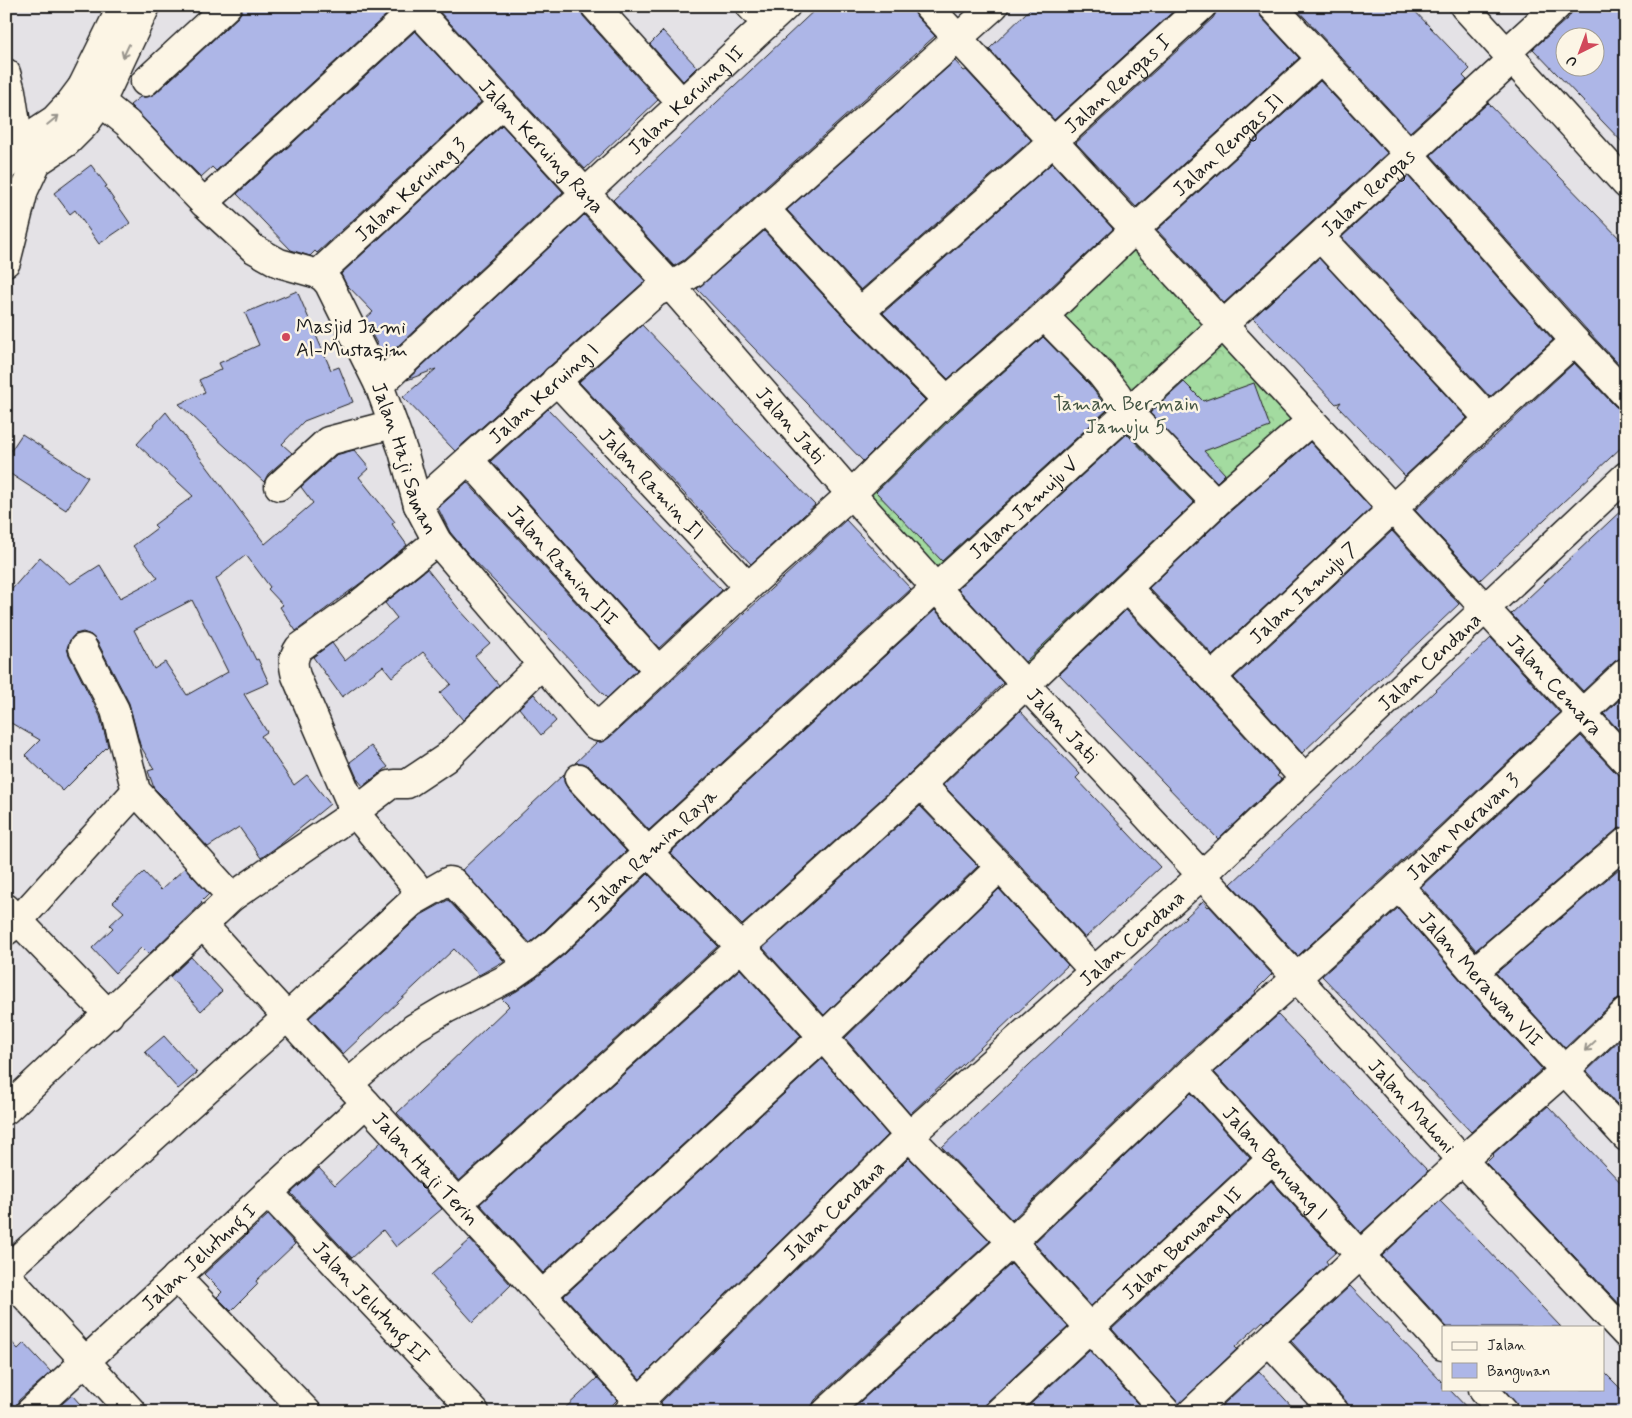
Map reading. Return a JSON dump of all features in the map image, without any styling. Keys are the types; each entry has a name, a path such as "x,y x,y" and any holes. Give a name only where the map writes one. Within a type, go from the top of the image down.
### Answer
{"street":[{"path":"21,157 67,142 85,124 91,94 122,6"},
{"path":"91,94 146,6"},
{"path":"145,82 227,6"},
{"path":"595,6 682,103"},
{"name":"Jalan Cemara","path":"928,6 1392,510 1626,760"},
{"path":"671,286 693,274 994,6"},
{"name":"Jalan Rengas I","path":"860,312 1054,141 1202,6"},
{"path":"1272,6 1410,154 1575,341 1626,395"},
{"path":"1464,6 1626,184"},
{"name":"Jalan Rengas","path":"1223,326 1410,154 1510,56 1557,6"},
{"path":"204,203 416,7"},
{"name":"Jalan Keruing Raya","path":"416,7 502,104 671,286"},
{"name":"Jalan Keruing II","path":"379,385 682,103 768,12"},
{"name":"Jalan Rengas II","path":"598,727 851,494 947,400 1044,316 1134,230 1321,59"},
{"path":"6,73 21,157 24,190 11,223 6,262"},
{"path":"91,94 127,123 204,203 254,249 279,262 318,274"},
{"name":"Jalan Keruing 3","path":"318,274 502,104"},
{"path":"765,209 860,312 947,400"},
{"path":"1320,237 1489,419"},
{"name":"Jalan Haji Saman","path":"318,274 329,284 379,385 403,451 418,505 437,541 595,726 598,727"},
{"name":"Jalan Keruing I","path":"418,505 656,292 671,286"},
{"name":"Jalan Jati","path":"671,286 851,494 1202,875"},
{"path":"1044,316 1101,374 1129,413 1216,503"},
{"name":"Jalan Jamuju V","path":"936,588 1223,326"},
{"name":"Jalan Jamuju 7","path":"1212,677 1575,341"},
{"name":"Jalan Ramin II","path":"556,380 748,587"},
{"path":"458,1203 921,784 1216,503 1311,420"},
{"path":"279,486 328,441 393,424"},
{"name":"Jalan Ramin III","path":"469,460 658,670"},
{"name":"Jalan Cendana","path":"639,1408 909,1136 1202,875 1626,476"},
{"path":"412,902 416,891 414,884 355,813 293,668 294,656 299,648 352,610 437,541"},
{"name":"Jalan Ramin Raya","path":"357,1093 414,1028 446,1009 508,978 555,942 648,852 936,588"},
{"path":"1127,588 1212,677 1304,778"},
{"path":"83,648 115,710 136,791 232,897"},
{"path":"6,1110 109,1015 232,897 355,813 390,785 407,784 446,758 542,664"},
{"name":"Jalan Meravan 3","path":"826,1412 1012,1242 1192,1070 1399,886 1626,672"},
{"path":"579,778 741,947 823,1036 909,1136 1012,1242 1166,1412"},
{"path":"921,784 1000,867 1094,971"},
{"path":"109,1015 10,920 136,791"},
{"path":"1474,972 1626,842"},
{"path":"542,1295 823,1036 1000,867"},
{"name":"Jalan Mahoni","path":"1202,875 1462,1160 1626,1334"},
{"path":"6,1270 412,902 449,881 453,882 528,964"},
{"name":"Jalan Merawan VII","path":"1399,886 1474,972 1626,1137"},
{"name":"Jalan Haji Terin","path":"203,925 542,1295 639,1408"},
{"path":"1192,1412 1269,1342 1360,1254 1462,1160 1565,1070 1626,1012"},
{"name":"Jalan Benuang I","path":"1192,1070 1442,1345"},
{"name":"Jalan Jelutung I","path":"30,1412 268,1192 357,1093"},
{"name":"Jalan Benuang II","path":"999,1412 1273,1158"},
{"name":"Jalan Jelutung II","path":"268,1192 475,1412"},
{"path":"6,1275 132,1412"},
{"path":"176,1277 307,1412"},
{"path":"1269,1342 1335,1412"},
{"path":"1484,1390 1504,1412"}],"green space":[{"name":"Taman Bermain Jamuju 5","path":"1134,230 1311,421 1026,685 851,494"}],"building":[{"path":"242,6 377,6 386,15 216,171 212,167 201,177 130,105 140,97 148,97 156,93 238,17 242,11"},
{"path":"438,6 580,6 583,16 658,100 585,169 436,8"},
{"path":"819,6 913,6 917,17 935,36 684,260 674,266 613,200"},
{"path":"1033,6 1179,6 1054,120 989,49"},
{"path":"1217,6 1257,6 1261,17 1299,58 1136,207 1076,143 1213,18 1217,11"},
{"path":"1294,6 1410,6 1470,69 1463,76 1467,80 1410,132"},
{"path":"1576,6 1626,6 1626,146 1561,78 1604,78 1604,28 1557,28 1568,18"},
{"path":"1554,30 1554,71 1533,49"},
{"path":"415,31 481,102 317,253 315,251 310,256 291,250 237,194"},
{"path":"663,31 697,67 683,81 650,44"},
{"path":"955,61 964,71 966,70 1031,140 861,290 787,210"},
{"path":"1320,81 1387,153 1224,303 1157,230"},
{"path":"1488,103 1626,245 1626,372 1431,155"},
{"path":"502,125 563,192 385,358 364,320 373,312 346,284 341,274"},
{"path":"1052,163 1113,229 1033,304 948,379 883,313"},
{"path":"91,165 107,186 105,187 130,223 99,244 75,210 70,214 54,193"},
{"path":"1408,176 1553,340 1490,397 1342,237"},
{"path":"584,215 645,281 455,451 403,397 436,369 407,380"},
{"path":"764,231 849,323 925,400 863,461 697,289"},
{"path":"1319,258 1467,418 1405,476 1338,406 1341,402 1336,404 1253,318"},
{"path":"297,291 331,370 339,367 353,402 304,421 282,444 292,453 268,474 264,482 179,404 205,392 199,380 222,369 219,363 259,345 245,313"},
{"path":"642,325 815,505 751,564 579,382"},
{"path":"1043,337 1089,384 1108,409 942,561 876,492 958,412"},
{"path":"1574,363 1615,406 1621,410 1626,410 1626,443 1480,580 1415,510"},
{"path":"1184,382 1203,401 1254,383 1270,427 1204,451 1225,474 1217,482 1150,413"},
{"path":"548,409 722,590 659,648 491,461"},
{"path":"166,412 265,544 313,503 301,487 336,455 354,450 369,468 359,477 395,522 392,524 407,545 366,579 296,631 280,607 283,605 268,589 270,587 246,555 216,579 269,683 244,694 267,732 261,736 294,785 307,775 330,804 261,858 239,827 208,847 154,788 148,771 154,769 140,745 129,703 97,641 91,635 83,632 75,634 67,648 100,716 108,746 63,791 25,755 40,740 6,720 6,596 40,557 70,584 100,565 120,598 158,578 133,546 157,528 154,525 193,496 137,444","holes":["192,600 228,672 187,695 165,662 154,669 134,630"]},
{"path":"22,434 88,477 66,510 6,471 6,458"},
{"path":"1127,434 1194,503 1025,662 958,589"},
{"path":"1310,442 1371,508 1213,655 1149,588 1226,515"},
{"path":"467,482 637,670 607,698 469,555 450,532 438,508"},
{"path":"1626,506 1626,657 1615,661 1583,691 1511,614"},
{"path":"846,520 911,589 649,830 590,767 583,763 575,763 597,742 602,742 609,738"},
{"path":"1392,531 1459,604 1302,753 1234,678"},
{"path":"427,569 458,608 490,643 475,656 499,685 463,720 440,693 451,684 423,652 392,677 383,666 342,697 313,657 332,643 345,661 397,618 385,603"},
{"path":"935,610 1003,683 910,773 742,925 670,853"},
{"path":"1126,610 1201,688 1279,774 1277,776 1281,779 1218,839 1059,674"},
{"path":"1491,638 1560,713 1298,956 1231,884"},
{"path":"534,694 556,721 541,735 519,708"},
{"path":"1626,694 1626,738 1604,714"},
{"path":"1020,711 1080,774 1076,778 1160,867 1085,938 1012,856 943,785"},
{"path":"1581,736 1615,772 1621,776 1626,776 1626,827 1616,830 1476,950 1421,887"},
{"path":"371,746 388,767 363,786 358,780 350,762"},
{"path":"564,774 564,782 568,789 626,851 530,943 462,870"},
{"path":"920,806 978,866 824,1015 763,948"},
{"path":"1626,863 1626,997 1615,1001 1565,1048 1496,973"},
{"path":"185,868 209,894 149,954 142,947 115,973 92,948 113,928 110,925 124,912 113,902 144,872 161,890"},
{"path":"648,874 718,946 459,1181 397,1113 509,1006 502,999 537,977 565,954"},
{"path":"999,889 1068,965 910,1114 845,1038"},
{"path":"448,900 504,961 479,975 454,949 343,1054 309,1018 421,915"},
{"path":"1203,901 1272,974 1255,991 1256,993 1181,1059 1012,1220 942,1147"},
{"path":"1398,908 1462,982 1542,1069 1471,1132 1322,976"},
{"path":"191,957 222,991 201,1011 170,977"},
{"path":"740,969 801,1036 543,1273 480,1204"},
{"path":"1278,1015 1428,1171 1361,1233 1214,1072"},
{"path":"1626,1034 1626,1114 1587,1071"},
{"path":"164,1036 197,1073 178,1089 145,1052"},
{"path":"822,1059 888,1135 640,1379 564,1296"},
{"path":"1191,1093 1250,1158 1091,1306 1034,1243"},
{"path":"1548,1106 1626,1188 1626,1311 1486,1163 1493,1154"},
{"path":"381,1142 442,1209 396,1247 383,1230 352,1258 291,1193 319,1168 335,1185"},
{"path":"909,1158 990,1241 815,1400 811,1407 811,1412 664,1412 661,1402"},
{"path":"1271,1181 1336,1252 1326,1261 1328,1264 1265,1323 1263,1321 1235,1347 1237,1349 1179,1404 1112,1329"},
{"path":"1440,1201 1560,1326 1446,1326 1382,1256"},
{"path":"268,1215 295,1244 256,1281 258,1284 231,1311 217,1297 222,1292 204,1274"},
{"path":"470,1240 511,1285 473,1322 431,1275"},
{"path":"1011,1264 1068,1327 988,1401 984,1407 984,1412 849,1412"},
{"path":"1350,1286 1442,1382 1442,1390 1450,1390 1471,1412 1350,1412 1346,1401 1291,1341"},
{"path":"6,1336 18,1349 24,1343 51,1372 19,1400 15,1407 15,1412 6,1412"},
{"path":"1089,1350 1145,1412 1022,1412"},
{"path":"1259,1371 1297,1412 1215,1412"},
{"path":"1604,1372 1626,1394 1626,1412 1522,1412 1505,1390 1604,1390"},
{"path":"597,1378 617,1400 605,1412 561,1412"},
{"path":"72,1395 87,1412 53,1412"}],"place":[{"name":"Masjid Jami Al-Mustaqim","path":"286,337"}]}
